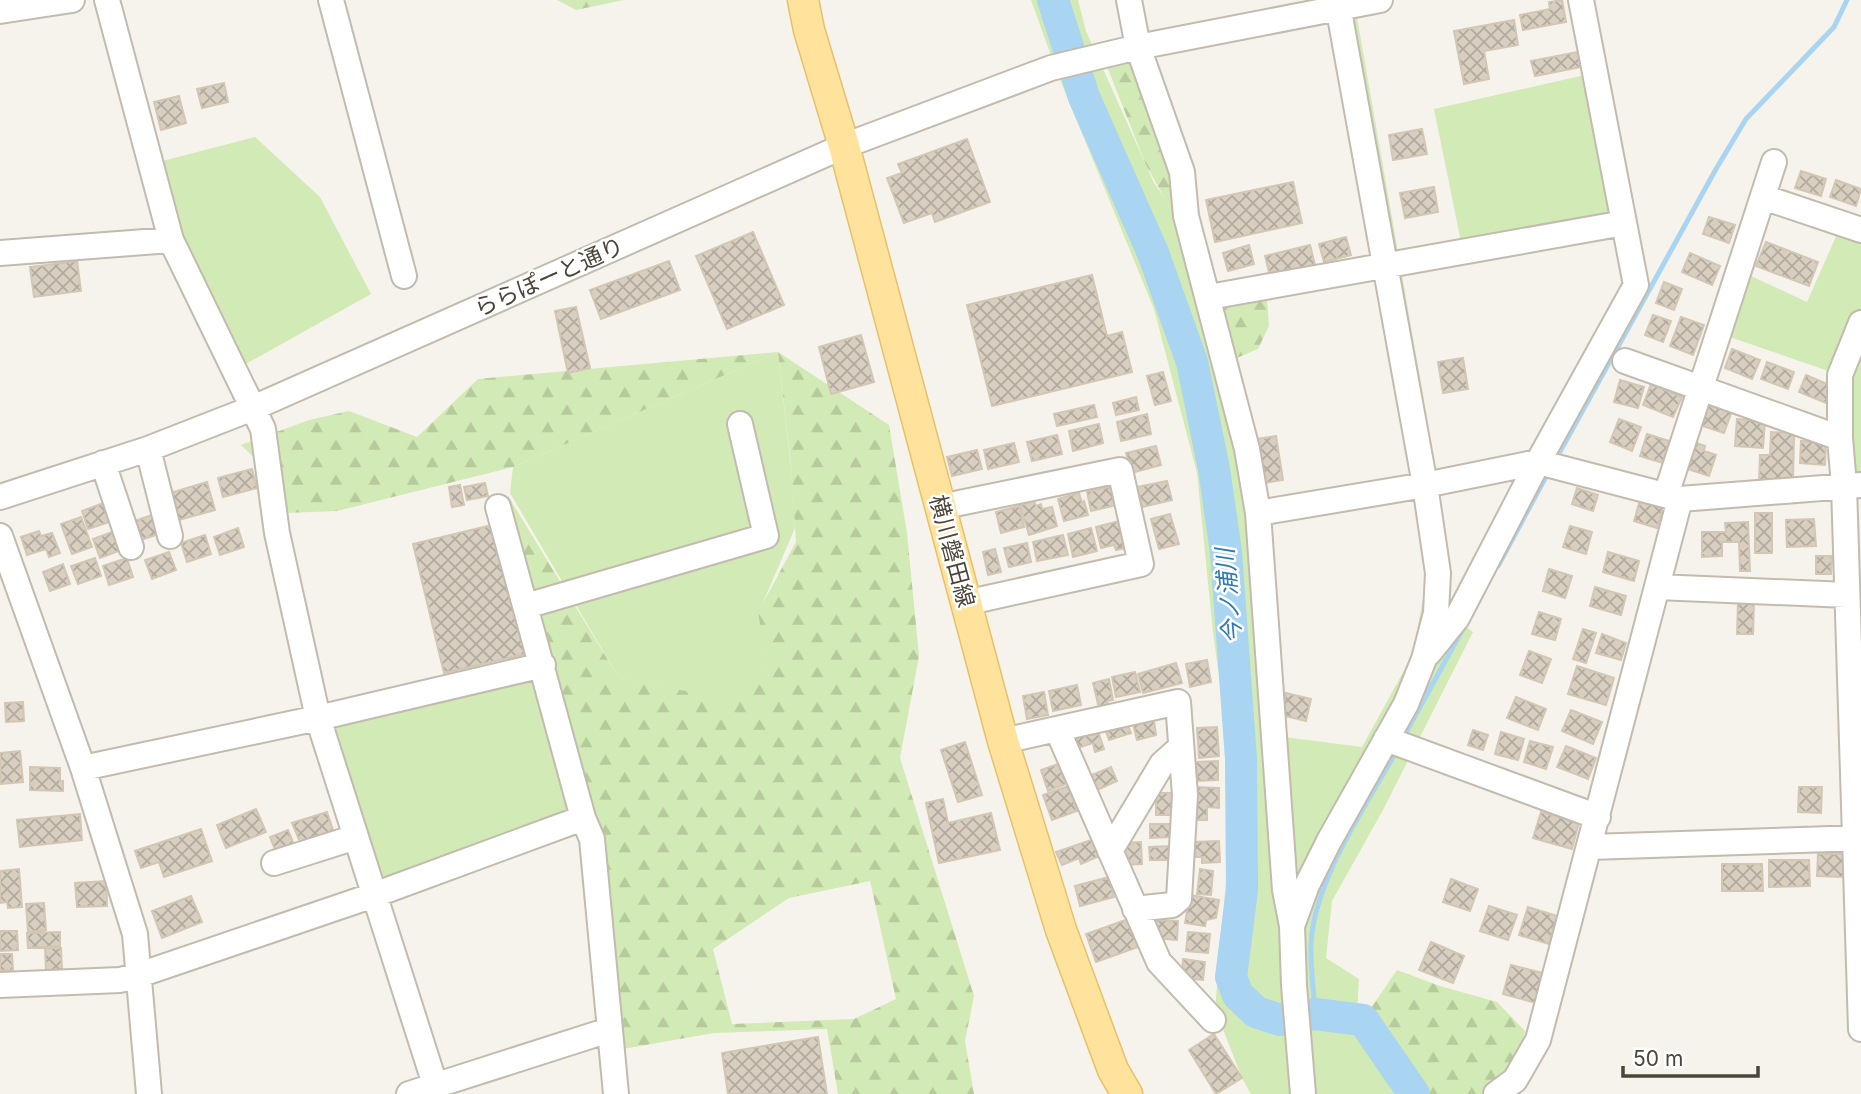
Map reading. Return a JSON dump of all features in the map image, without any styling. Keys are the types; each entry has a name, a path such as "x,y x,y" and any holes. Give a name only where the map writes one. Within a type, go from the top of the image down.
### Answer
{"main road":[{"name":"横川磐田線","path":"803,0 1003,741 1061,930 1113,1070 1127,1094"}],"street":[{"path":"0,11 72,0"},
{"path":"107,0 171,240 263,429 277,533 318,718 436,1090"},
{"path":"331,0 404,275"},
{"path":"1129,0 1138,47 1182,172 1186,216 1247,449 1258,513 1285,890 1292,926 1303,1094"},
{"name":"ららぽーと通り","path":"0,497 148,449 253,408 844,146 1051,68 1102,54 1338,4 1380,0"},
{"path":"1424,659 1457,618 1538,461 1636,285 1581,0"},
{"path":"1292,926 1307,885 1406,704 1424,659 1436,613 1438,573 1425,485 1338,4"},
{"path":"1496,1094 1516,1080 1538,1040 1657,587 1673,497 1700,390 1774,162"},
{"path":"1762,197 1861,230"},
{"path":"1209,297 1624,223"},
{"path":"0,253 171,240"},
{"path":"1861,323 1840,375 1840,438 1852,485 1847,595 1858,838 1861,1029"},
{"path":"1625,361 1840,438"},
{"path":"526,606 766,536 740,424"},
{"path":"148,449 170,536"},
{"path":"1258,513 1425,485 1538,461 1673,497 1852,485"},
{"path":"103,463 131,547"},
{"path":"940,507 1120,470 1141,564 965,603"},
{"path":"498,507 583,818 592,839 616,1094"},
{"path":"0,536 83,768 135,934 149,1094"},
{"path":"1657,587 1847,595"},
{"path":"83,768 318,718 543,665"},
{"path":"1003,741 1178,702 1185,796 1179,899 1172,905 1135,909"},
{"path":"1057,729 1159,962 1213,1020"},
{"path":"1386,739 1598,817"},
{"path":"1110,851 1162,764 1181,747"},
{"path":"0,985 120,980 139,975 374,895 583,818"},
{"path":"274,863 356,837"},
{"path":"1590,847 1858,838"},
{"path":"409,1094 436,1090 609,1030"}],"green space":[{"path":"557,0 624,0 576,10"},
{"path":"1031,0 1078,0 1086,31 1154,183 1192,237 1230,381 1284,737 1362,747 1412,656 1428,573 1326,0 1354,0 1427,418 1447,563 1450,616 1473,632 1383,810 1332,901 1326,958 1359,979 1357,1011 1418,1094 1251,1094 1215,1009 1234,787 1213,632 1197,473 1154,309 1058,75"},
{"path":"1138,47 1182,172 1178,222 1146,165 1102,54"},
{"path":"1585,75 1624,223 1461,242 1434,109"},
{"path":"255,137 320,197 371,294 235,370 151,164"},
{"path":"1838,232 1861,235 1861,484 1844,486 1840,375 1718,333 1738,270 1807,302"},
{"path":"1266,287 1269,326 1258,349 1225,363 1209,297"},
{"path":"778,352 795,528 759,612 769,677 737,702 619,678 510,493 513,467"},
{"path":"778,352 889,425 907,533 919,656 900,758 974,996 965,1041 974,1094 838,1094 827,1029 714,1033 623,1049 597,883 510,548 508,496 619,678 737,701 769,677 758,612 796,542 791,465","holes":["870,881 896,999 854,1019 732,1024 713,949 789,898"]},
{"path":"778,352 513,467 337,511 287,513 276,484 241,445 309,420 349,411 417,437 478,379"},
{"path":"545,674 583,818 381,885 328,725"},
{"path":"1397,970 1440,986 1497,1002 1525,1031 1513,1077 1488,1094 1418,1094 1363,1020"}],"building":[{"path":"1562,0 1566,22 1523,30 1520,15 1550,9 1549,2"},
{"path":"1514,20 1518,45 1484,51 1489,79 1464,84 1454,31"},
{"path":"1578,52 1581,67 1535,76 1531,61"},
{"path":"224,83 228,102 202,108 197,89"},
{"path":"179,96 186,123 161,130 154,102"},
{"path":"1422,129 1427,154 1393,160 1389,135"},
{"path":"967,139 990,202 935,222 932,213 904,223 887,178 902,173 898,164"},
{"path":"1801,171 1826,179 1821,196 1795,188"},
{"path":"1836,180 1861,189 1856,206 1830,197"},
{"path":"1293,182 1302,223 1215,242 1206,200"},
{"path":"1434,187 1438,212 1405,218 1400,193"},
{"path":"1709,217 1735,225 1729,243 1703,234"},
{"path":"753,232 784,305 727,329 696,256"},
{"path":"1346,237 1351,255 1324,262 1319,244"},
{"path":"1766,242 1818,262 1809,286 1756,266"},
{"path":"1249,245 1254,264 1228,271 1223,253"},
{"path":"1310,245 1315,265 1270,276 1265,256"},
{"path":"1690,253 1720,266 1712,285 1682,272"},
{"path":"77,261 81,291 34,297 30,267"},
{"path":"669,261 680,290 601,319 590,290"},
{"path":"1092,275 1107,336 1122,332 1132,372 992,406 967,305"},
{"path":"1664,282 1682,289 1674,310 1656,303"},
{"path":"576,307 590,368 568,373 555,311"},
{"path":"1653,315 1671,321 1663,342 1645,335"},
{"path":"1681,317 1704,325 1693,355 1670,346"},
{"path":"861,335 874,382 831,394 819,347"},
{"path":"1732,349 1760,360 1752,379 1725,368"},
{"path":"1463,358 1468,389 1443,393 1438,362"},
{"path":"1767,362 1794,372 1788,389 1761,379"},
{"path":"1163,372 1171,401 1155,405 1147,376"},
{"path":"1806,375 1832,386 1826,403 1799,392"},
{"path":"1620,380 1644,387 1638,408 1614,402"},
{"path":"1651,384 1682,397 1673,417 1643,405"},
{"path":"1136,397 1139,410 1116,415 1113,403"},
{"path":"1707,403 1732,411 1724,433 1700,425"},
{"path":"1094,405 1097,417 1057,426 1054,414"},
{"path":"1147,414 1151,434 1121,441 1117,422"},
{"path":"1619,419 1641,427 1632,451 1610,442"},
{"path":"1737,419 1765,421 1763,448 1735,446"},
{"path":"1099,424 1103,443 1073,451 1069,431"},
{"path":"1771,432 1794,433 1793,482 1759,482 1760,455 1770,455"},
{"path":"1647,434 1669,441 1663,463 1640,456"},
{"path":"1057,435 1062,454 1032,461 1027,442"},
{"path":"1276,436 1283,480 1264,483 1257,439"},
{"path":"1691,441 1705,446 1704,451 1716,455 1709,476 1682,467"},
{"path":"1801,441 1826,442 1825,465 1800,463"},
{"path":"1014,443 1019,462 988,469 984,450"},
{"path":"1156,446 1161,465 1131,473 1126,453"},
{"path":"977,450 982,469 952,476 947,457"},
{"path":"252,469 257,488 223,497 218,478"},
{"path":"1167,481 1172,500 1142,507 1137,487"},
{"path":"207,482 215,510 175,521 167,494"},
{"path":"485,483 488,496 467,500 464,487"},
{"path":"460,485 464,505 452,507 449,487"},
{"path":"1117,485 1121,504 1091,511 1087,492"},
{"path":"1577,488 1598,495 1593,511 1572,504"},
{"path":"1079,493 1088,515 1064,521 1058,499"},
{"path":"1640,500 1663,507 1657,528 1634,521"},
{"path":"1034,501 1036,506 1041,504 1042,509 1052,507 1057,526 1029,535 1020,505"},
{"path":"106,502 112,521 88,529 82,511"},
{"path":"1019,506 1024,527 1001,533 996,512"},
{"path":"1755,513 1772,513 1772,553 1755,553"},
{"path":"155,514 162,533 138,541 131,522"},
{"path":"1170,514 1179,544 1159,549 1151,519"},
{"path":"81,517 92,547 72,554 61,524"},
{"path":"1814,519 1816,546 1787,547 1786,520"},
{"path":"1123,520 1130,547 1116,550 1114,545 1101,548 1096,527"},
{"path":"1748,522 1750,571 1740,571 1739,542 1722,542 1722,556 1702,557 1702,532 1726,532 1725,523"},
{"path":"492,525 529,653 444,673 413,544"},
{"path":"1570,526 1592,532 1586,554 1563,547"},
{"path":"238,528 244,547 220,555 214,537"},
{"path":"1091,528 1097,551 1073,557 1068,534"},
{"path":"117,530 124,549 100,558 93,539"},
{"path":"39,531 41,536 52,533 60,553 49,557 46,549 27,555 21,537"},
{"path":"205,535 211,554 187,562 181,543"},
{"path":"1063,535 1068,555 1037,561 1033,542"},
{"path":"1027,543 1031,562 1009,567 1004,548"},
{"path":"995,549 1001,572 988,575 983,552"},
{"path":"169,552 176,570 152,579 145,560"},
{"path":"1608,552 1639,561 1634,581 1603,572"},
{"path":"1816,556 1832,556 1831,574 1816,574"},
{"path":"95,558 101,576 78,584 71,566"},
{"path":"127,558 133,577 109,585 103,566"},
{"path":"63,564 70,584 50,591 43,572"},
{"path":"1549,569 1572,576 1565,598 1543,591"},
{"path":"1595,587 1626,596 1621,615 1590,606"},
{"path":"1738,601 1754,601 1753,634 1737,634"},
{"path":"1539,612 1561,619 1555,640 1532,634"},
{"path":"1583,629 1596,633 1586,663 1573,659"},
{"path":"1602,634 1626,643 1621,660 1596,653"},
{"path":"1529,651 1551,659 1542,683 1520,675"},
{"path":"1207,660 1211,682 1190,687 1186,664"},
{"path":"1176,663 1182,683 1143,693 1138,674"},
{"path":"1577,666 1614,678 1606,705 1568,694"},
{"path":"1135,672 1140,692 1116,697 1112,677"},
{"path":"1109,679 1113,700 1107,701 1108,706 1099,708 1093,683"},
{"path":"1077,685 1081,705 1053,711 1049,691"},
{"path":"1044,692 1048,715 1027,719 1023,696"},
{"path":"1286,693 1311,699 1306,721 1281,715"},
{"path":"1516,697 1546,709 1538,730 1507,718"},
{"path":"23,702 24,721 6,722 5,703"},
{"path":"1571,710 1602,722 1593,744 1562,731"},
{"path":"1153,714 1156,735 1137,740 1132,720"},
{"path":"1126,720 1131,733 1109,740 1104,726"},
{"path":"1217,727 1219,756 1199,758 1197,728"},
{"path":"1097,728 1104,749 1095,752 1093,743 1074,749 1070,736"},
{"path":"1473,730 1488,735 1483,750 1468,745"},
{"path":"1501,732 1524,739 1518,760 1495,754"},
{"path":"1530,741 1553,747 1546,769 1524,762"},
{"path":"965,742 982,795 958,802 941,750"},
{"path":"1566,746 1596,758 1588,779 1557,767"},
{"path":"20,751 23,782 1,784 0,753"},
{"path":"1218,761 1218,780 1197,781 1196,762"},
{"path":"1058,764 1066,784 1048,791 1041,770"},
{"path":"30,767 60,768 63,791 30,790"},
{"path":"1111,767 1117,781 1093,792 1087,777"},
{"path":"1068,786 1077,811 1052,820 1043,795"},
{"path":"1195,787 1219,788 1219,808 1207,807 1207,820 1194,820"},
{"path":"1799,787 1822,787 1821,813 1798,812"},
{"path":"1156,793 1174,793 1175,815 1156,815"},
{"path":"943,799 948,823 991,813 1000,850 939,863 926,803"},
{"path":"256,809 266,832 226,848 217,825"},
{"path":"327,812 335,836 302,847 292,823"},
{"path":"1541,812 1579,822 1572,849 1533,838"},
{"path":"80,814 82,840 20,847 17,820"},
{"path":"1150,824 1172,824 1172,837 1150,838"},
{"path":"201,829 212,861 164,877 159,862 141,868 135,851"},
{"path":"288,830 297,852 279,860 270,837"},
{"path":"1097,838 1104,854 1081,864 1079,858 1062,865 1056,852"},
{"path":"1219,841 1220,862 1202,863 1202,857 1194,857 1194,842"},
{"path":"1141,842 1142,864 1123,865 1123,843"},
{"path":"1171,846 1171,860 1150,860 1149,847"},
{"path":"1818,854 1844,854 1843,877 1817,876"},
{"path":"1769,860 1809,860 1810,886 1769,887"},
{"path":"1722,864 1762,864 1763,891 1722,891"},
{"path":"19,869 22,907 8,908 7,902 0,903 0,871"},
{"path":"1200,869 1213,871 1211,895 1197,894"},
{"path":"1109,877 1114,897 1080,906 1075,886"},
{"path":"1451,879 1478,889 1470,911 1443,902"},
{"path":"106,881 107,906 77,907 75,883"},
{"path":"1190,895 1219,900 1216,918 1206,920 1205,926 1185,923"},
{"path":"191,896 202,922 162,938 152,911"},
{"path":"44,903 46,930 28,932 26,904"},
{"path":"1489,906 1517,915 1508,940 1480,931"},
{"path":"1528,907 1557,916 1549,944 1519,935"},
{"path":"1131,918 1141,946 1096,962 1086,934"},
{"path":"1156,920 1178,921 1177,940 1155,938"},
{"path":"0,931 17,931 18,950 0,951"},
{"path":"60,932 60,946 28,948 27,933"},
{"path":"1188,932 1210,934 1208,953 1186,951"},
{"path":"1431,942 1464,956 1453,983 1419,970"},
{"path":"45,948 61,948 62,971 46,972"},
{"path":"0,954 12,954 13,970 0,971"},
{"path":"1183,959 1205,962 1203,980 1182,978"},
{"path":"1511,965 1543,973 1536,1003 1503,994"},
{"path":"1214,1034 1242,1078 1216,1094 1189,1050"},
{"path":"818,1037 827,1094 728,1094 722,1053"}],"waterway":[{"name":"今ノ浦川","path":"1053,0 1084,97 1153,253 1192,362 1214,469 1226,552 1241,759 1242,890 1231,977 1238,995 1256,1012 1280,1020 1315,1014 1363,1020 1414,1094"},
{"path":"1556,459 1746,119 1834,27 1847,0"},
{"path":"1498,566 1548,473"},
{"path":"1403,738 1464,627"},
{"path":"1315,1014 1311,944 1321,895 1357,819 1397,750"}]}
